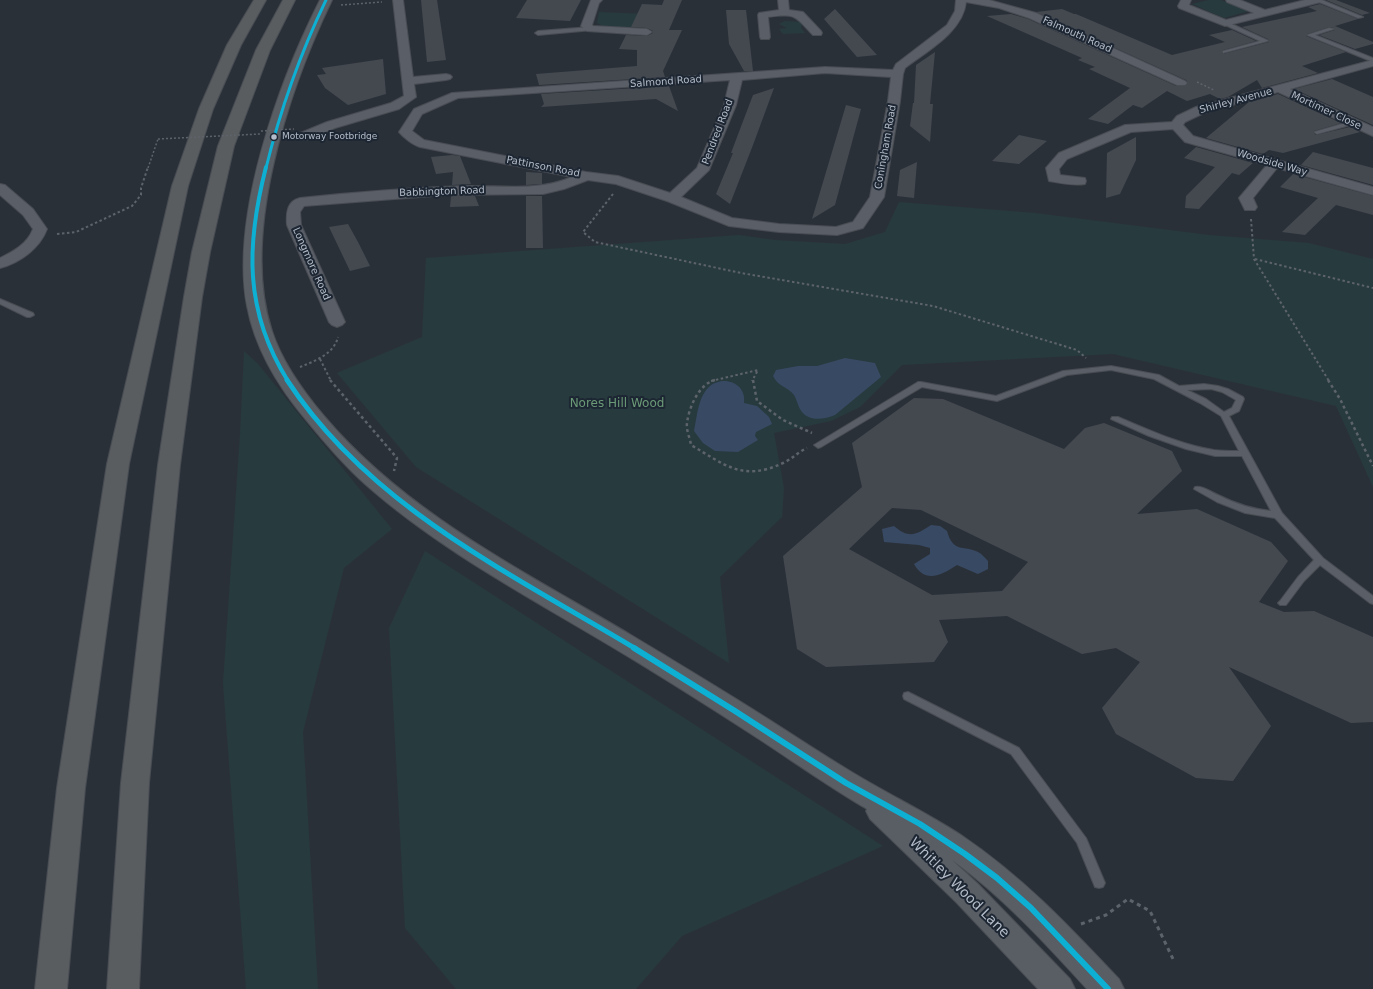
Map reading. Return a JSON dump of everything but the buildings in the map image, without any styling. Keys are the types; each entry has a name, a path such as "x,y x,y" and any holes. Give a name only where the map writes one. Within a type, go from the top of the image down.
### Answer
{"highway":[{"path":"51,989 71,788 118,464 180,186 206,109 234,45 260,0"},
{"path":"123,989 135,783 169,465 193,297 201,252 226,146 263,50 289,0"}],"main road":[{"name":"Whitley Wood Lane","path":"331,2 306,41 285,100 264,175 252,264 259,317 263,332 277,363 322,428 344,452 388,492 420,518 488,563 621,641 765,730 858,790 921,825 983,866 1005,884 1054,932 1108,989"},
{"name":"Whitley Wood Lane","path":"858,790 966,893 1059,989"}],"street":[{"path":"298,133 395,106 410,97 399,0"},
{"path":"597,0 595,1 586,26 591,29 648,32"},
{"path":"783,0 784,12"},
{"path":"897,74 900,66 950,27 960,11 961,0"},
{"name":"Falmouth Road","path":"969,0 992,3 1019,10 1064,28 1181,83"},
{"path":"1186,0 1183,6 1225,23 1317,0"},
{"path":"1231,0 1264,13"},
{"path":"765,37 763,15 784,12 799,14 816,33"},
{"name":"Shirley Avenue","path":"1176,125 1181,119 1200,110 1280,89 1373,61"},
{"name":"Salmond Road","path":"456,95 825,70 897,74"},
{"path":"408,81 445,73 450,88 456,95"},
{"name":"Coningham Road","path":"744,224 779,228 837,231 858,226 877,197 894,101 897,74"},
{"name":"Pendred Road","path":"672,198 703,170 730,106 736,77"},
{"name":"Mortimer Close","path":"1280,89 1373,132"},
{"name":"Pattinson Road","path":"456,95 418,112 405,132 420,143 623,182 672,198 729,222 744,224"},
{"path":"1080,181 1054,178 1052,168 1063,156 1129,128 1176,125"},
{"name":"Woodside Way","path":"1176,125 1189,139 1373,191"},
{"path":"1250,207 1246,198 1274,164"},
{"name":"Babbington Road","path":"296,205 300,202 372,195 477,189 543,190 564,185 586,176"},
{"path":"0,188 28,212 40,229 34,242 25,250 0,264"},
{"name":"Longmore Road","path":"296,205 292,211 294,225 337,322"}],"lane":[{"path":"1317,0 1360,17"},
{"path":"1225,23 1265,42 1225,52"},
{"path":"538,33 591,29"},
{"path":"1331,29 1310,35 1373,61"},
{"path":"1317,132 1352,123"},
{"path":"0,301 30,315"},
{"path":"821,442 921,384 997,399 1066,373 1111,368 1156,377 1203,401 1224,415 1278,515 1320,560 1373,601"},
{"path":"1179,388 1210,385 1230,391 1240,399 1236,409 1224,415"},
{"path":"1115,419 1160,438 1188,447 1216,453 1246,454"},
{"path":"1198,488 1220,500 1248,511 1278,515"},
{"path":"1283,603 1301,579 1320,560"},
{"path":"908,696 1015,751 1082,841 1099,883"}],"path":[{"path":"331,2 399,0"},
{"path":"261,130 298,133"},
{"path":"56,234 76,232 132,206 140,195 158,139 260,134"},
{"path":"623,182 583,232 595,242 741,273 933,306 1077,350 1100,369"},
{"path":"1250,207 1254,259 1340,399 1373,466"},
{"path":"1254,259 1373,288"},
{"path":"337,322 338,340 320,359 329,380 397,458 394,473"},
{"path":"758,370 752,381 758,401 783,420 821,442 802,449 784,463 762,472 743,473 725,466 691,445 687,424 695,396 710,381 758,370"},
{"path":"1074,925 1091,922 1115,911 1128,898 1150,911 1173,959"}],"green space":[{"path":"1208,0 1221,0 1249,11 1224,18 1192,4"},
{"path":"599,12 647,14 638,21 632,29 605,27 597,23"},
{"path":"785,21 801,22 801,28 805,33 783,34 779,29 787,28 779,24"},
{"name":"Nores Hill Wood","path":"899,202 1035,213 1209,235 1309,243 1373,259 1373,487 1336,406 1113,354 902,365 860,407 831,421 774,433 784,488 782,517 720,577 729,663 416,467 337,373 422,337 426,258 739,235 775,240 845,244 885,232"},
{"path":"244,351 258,364 392,529 344,568 303,732 318,989 246,989 223,683 240,434"},
{"path":"425,551 883,846 682,936 636,989 456,989 405,928 389,628"}],"water":[{"path":"845,358 875,363 881,377 835,415 827,418 818,419 805,415 794,395 777,382 773,376 776,370 798,366 817,366"},
{"path":"722,381 731,382 739,386 743,394 744,403 757,406 769,417 772,424 756,432 755,436 758,440 738,452 715,451 703,443 694,431 700,401 703,395 711,385"},
{"path":"931,525 940,526 947,531 949,538 955,545 981,554 988,561 988,569 978,574 957,565 946,572 934,576 928,576 918,570 914,564 930,554 930,548 919,545 884,542 882,529 894,526 904,533 912,534 917,533"}],"transit line":[{"path":"326,0 318,15 293,78 277,127 258,203 252,255 256,307 263,332 271,352 281,370 305,406 337,444 372,478 410,509 450,538 492,565 620,640 865,794 950,843 1014,892 1108,989"}],"place":[{"name":"Motorway Footbridge","path":"274,137"}]}
